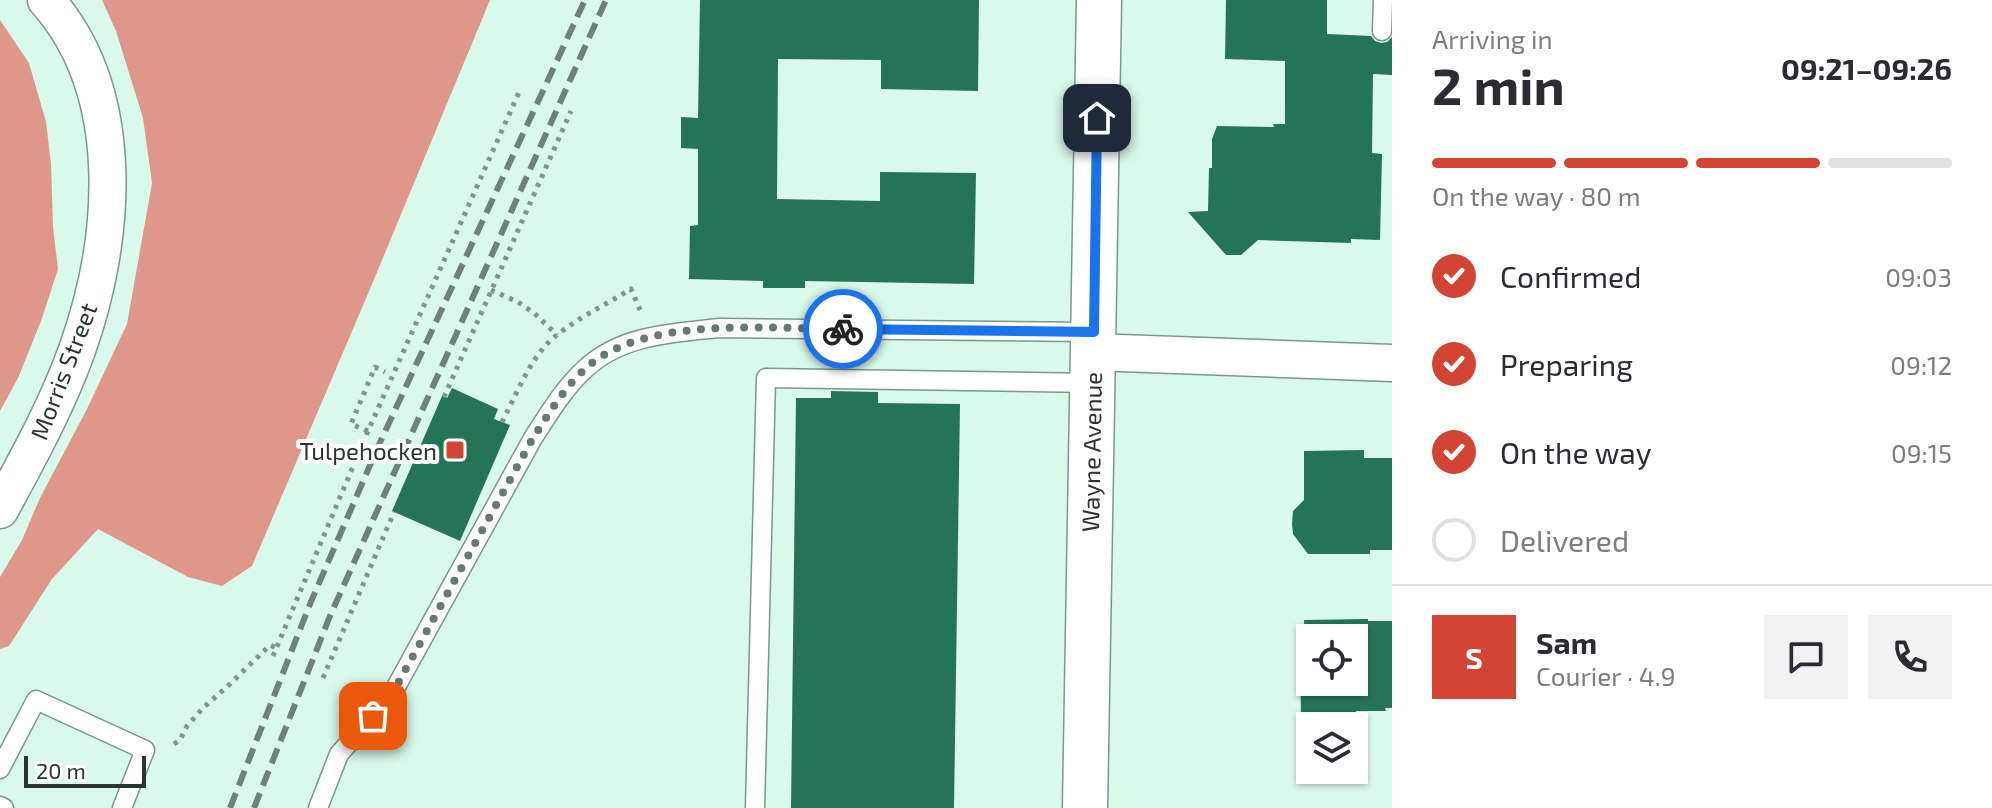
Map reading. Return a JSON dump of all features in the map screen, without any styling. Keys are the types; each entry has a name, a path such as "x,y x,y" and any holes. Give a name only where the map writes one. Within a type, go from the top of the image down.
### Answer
{"main road":[{"name":"Wayne Avenue","path":"1085,808 1099,0"}],"street":[{"name":"Morris Street","path":"0,510 39,437 77,349 101,264 107,212 108,165 102,112 89,72 72,36 46,0"},
{"path":"1093,356 1392,363"}],"lane":[{"path":"1382,31 1383,0"},
{"path":"318,808 339,754 391,696 533,438 557,401 585,369 606,353 644,338 719,328 1093,356"},
{"path":"755,808 766,378 1093,356"},
{"path":"0,769 36,700 145,750 122,808"}],"path":[{"path":"273,656 368,431 520,90"},
{"path":"444,397 571,111"},
{"path":"502,422 545,346 557,335 631,289"},
{"path":"491,290 518,302 557,335"},
{"path":"368,431 351,424 375,367 385,372"},
{"path":"323,678 394,512"},
{"path":"145,750 169,747 180,740 187,726 203,708 270,645 276,648"}],"shaded area":[{"path":"102,0 490,0 252,566 222,586 188,577 98,529 52,579 9,646 0,649 0,577 22,540 127,324 152,183 143,118 116,31"},
{"path":"0,20 29,63 46,122 58,269 18,378 0,411"}],"building":[{"path":"700,0 979,0 978,91 881,89 881,60 778,59 777,199 880,201 880,172 976,173 974,284 805,281 805,288 763,288 763,281 689,279 690,226 698,225 698,149 681,148 681,117 698,118"},
{"path":"1226,0 1327,0 1327,34 1371,36 1381,43 1392,37 1392,75 1373,74 1372,153 1382,154 1380,240 1351,239 1351,243 1258,240 1241,255 1226,255 1188,212 1208,211 1212,139 1217,126 1274,127 1273,124 1285,124 1285,61 1225,59"},
{"path":"452,388 498,409 494,419 510,425 460,541 392,511 442,396 447,398"},
{"path":"831,391 878,392 878,403 960,404 954,808 791,808 796,398 831,398"},
{"path":"1364,450 1364,458 1392,458 1392,550 1370,550 1370,554 1308,554 1293,534 1292,524 1293,511 1304,500 1304,451"},
{"path":"1304,620 1392,621 1392,708 1385,708 1386,711 1301,712 1301,696 1368,696 1368,624 1304,624"}],"railway":[{"path":"230,808 310,604 377,449 585,0"},
{"path":"254,808 330,616 606,0"}],"way so far":[{"path":"373,716 391,696 533,438 557,401 585,369 606,353 636,340 672,333 719,328 843,329"}],"place":[{"name":"Tulpehocken","path":"455,450"}],"route":[{"path":"843,329 1094,332 1097,118"}]}
